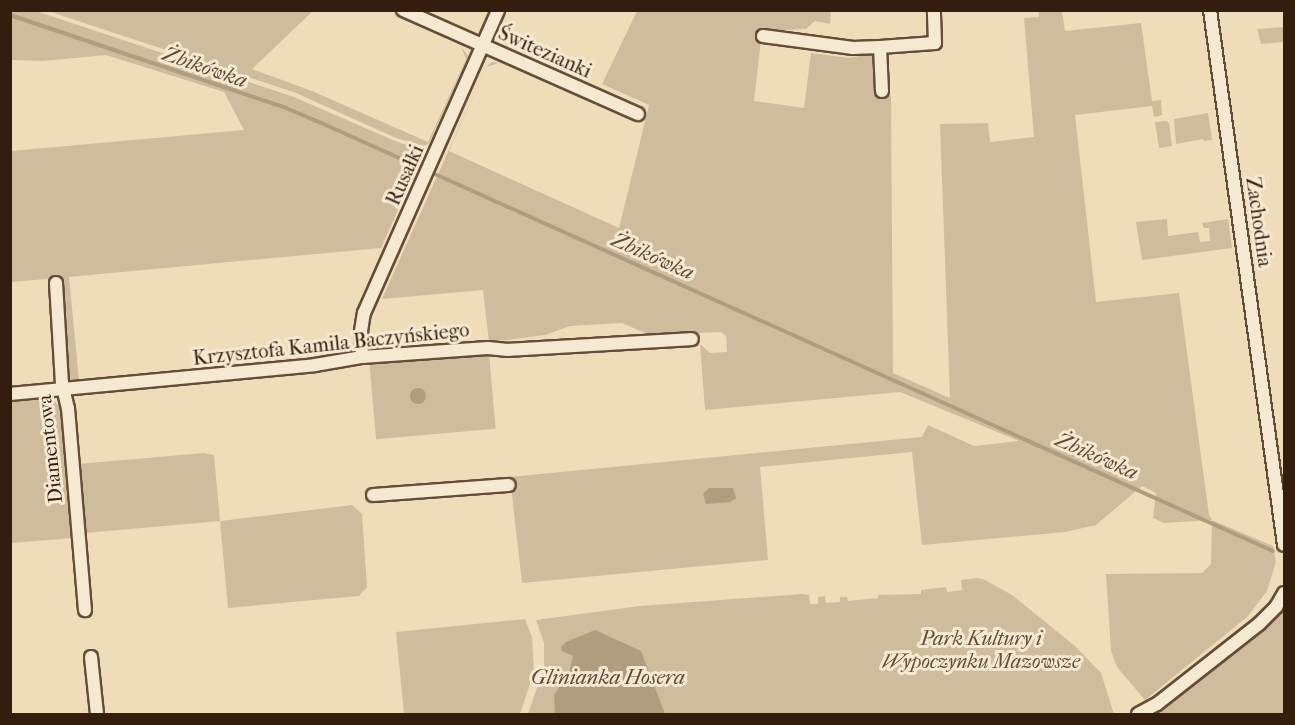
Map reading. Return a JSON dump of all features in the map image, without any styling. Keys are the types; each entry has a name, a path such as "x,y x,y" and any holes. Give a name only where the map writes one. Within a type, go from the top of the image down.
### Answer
{"street":[{"name":"Świtezianki","path":"403,10 638,114"},
{"name":"Rusałki","path":"362,357 361,331 364,314 498,10"},
{"path":"763,36 853,48 934,43 934,10"},
{"name":"Zachodnia","path":"1210,10 1284,545"},
{"path":"882,91 886,47"},
{"name":"Diamentowa","path":"56,283 85,610"},
{"name":"Krzysztofa Kamila Baczyńskiego","path":"10,394 315,365 362,357 488,348 508,350 692,339"},
{"path":"373,495 509,485"},
{"path":"1138,714 1157,704 1259,624 1276,607 1284,594"},
{"path":"91,657 97,714"}],"green space":[{"path":"11,11 36,11 294,97 421,150 423,154 381,248 69,277 79,380 69,381 66,377 60,282 46,279 11,282 11,151 244,130 224,92 106,55 43,61 11,60"},
{"path":"48,11 313,11 252,69 312,91 428,142 466,59 461,46 468,56 429,143 424,146 396,138 296,93"},
{"path":"637,11 831,11 830,24 815,21 806,29 762,31 754,101 804,108 811,53 849,58 870,54 874,56 878,95 891,96 893,373 950,398 940,124 988,123 990,142 1034,137 1024,18 1039,17 1038,11 1062,11 1065,31 1141,23 1152,101 1161,100 1162,115 1154,117 1152,106 1075,115 1096,302 1179,293 1209,515 1212,520 1164,523 1153,518 1156,493 1142,486 1096,525 1065,532 922,545 912,452 760,467 768,560 522,583 510,477 922,437 928,425 974,446 1019,441 900,392 705,410 700,344 710,353 727,352 726,336 721,332 650,335 622,323 570,326 545,335 489,342 483,290 382,299 486,67 449,151 619,228 649,105 602,84"},
{"path":"1284,27 1284,42 1261,44 1257,29"},
{"path":"1208,113 1212,140 1204,141 1203,139 1176,144 1174,119"},
{"path":"1155,122 1169,123 1172,146 1159,148"},
{"path":"1167,219 1168,236 1198,232 1200,242 1210,241 1209,228 1204,228 1202,223 1228,219 1232,248 1142,260 1136,222"},
{"path":"489,353 496,429 376,439 369,363"},
{"path":"51,398 63,410 73,538 11,543 11,402"},
{"path":"204,453 214,455 220,521 85,533 78,464"},
{"path":"352,505 362,514 367,587 359,596 228,608 220,521"},
{"path":"1212,520 1273,546 1276,562 1267,591 1247,617 1145,700 1117,667 1111,651 1106,574 1202,573 1211,564"},
{"name":"Park Kultury i Wypoczynku Mazowsze","path":"977,578 1012,595 1075,646 1101,673 1114,714 528,714 544,667 544,643 536,620 640,606 802,594 809,595 810,604 818,604 818,597 825,596 826,603 840,602 840,597 847,597 848,601 878,598 878,595 921,594 921,590 946,587 947,592 962,590 961,580"},
{"path":"1284,610 1284,714 1153,714"},
{"path":"525,619 532,637 534,672 520,714 404,714 396,632"}],"water":[{"path":"418,388 426,396 418,404 410,396"},
{"path":"709,488 733,488 736,498 730,502 706,504 703,494"},
{"name":"Glinianka Hosera","path":"595,630 641,651 665,714 555,714 554,695 569,673 573,656 562,651 561,647 566,642"}],"waterway":[{"name":"Żbikówka","path":"10,15 286,108 317,121 1273,551"}]}
